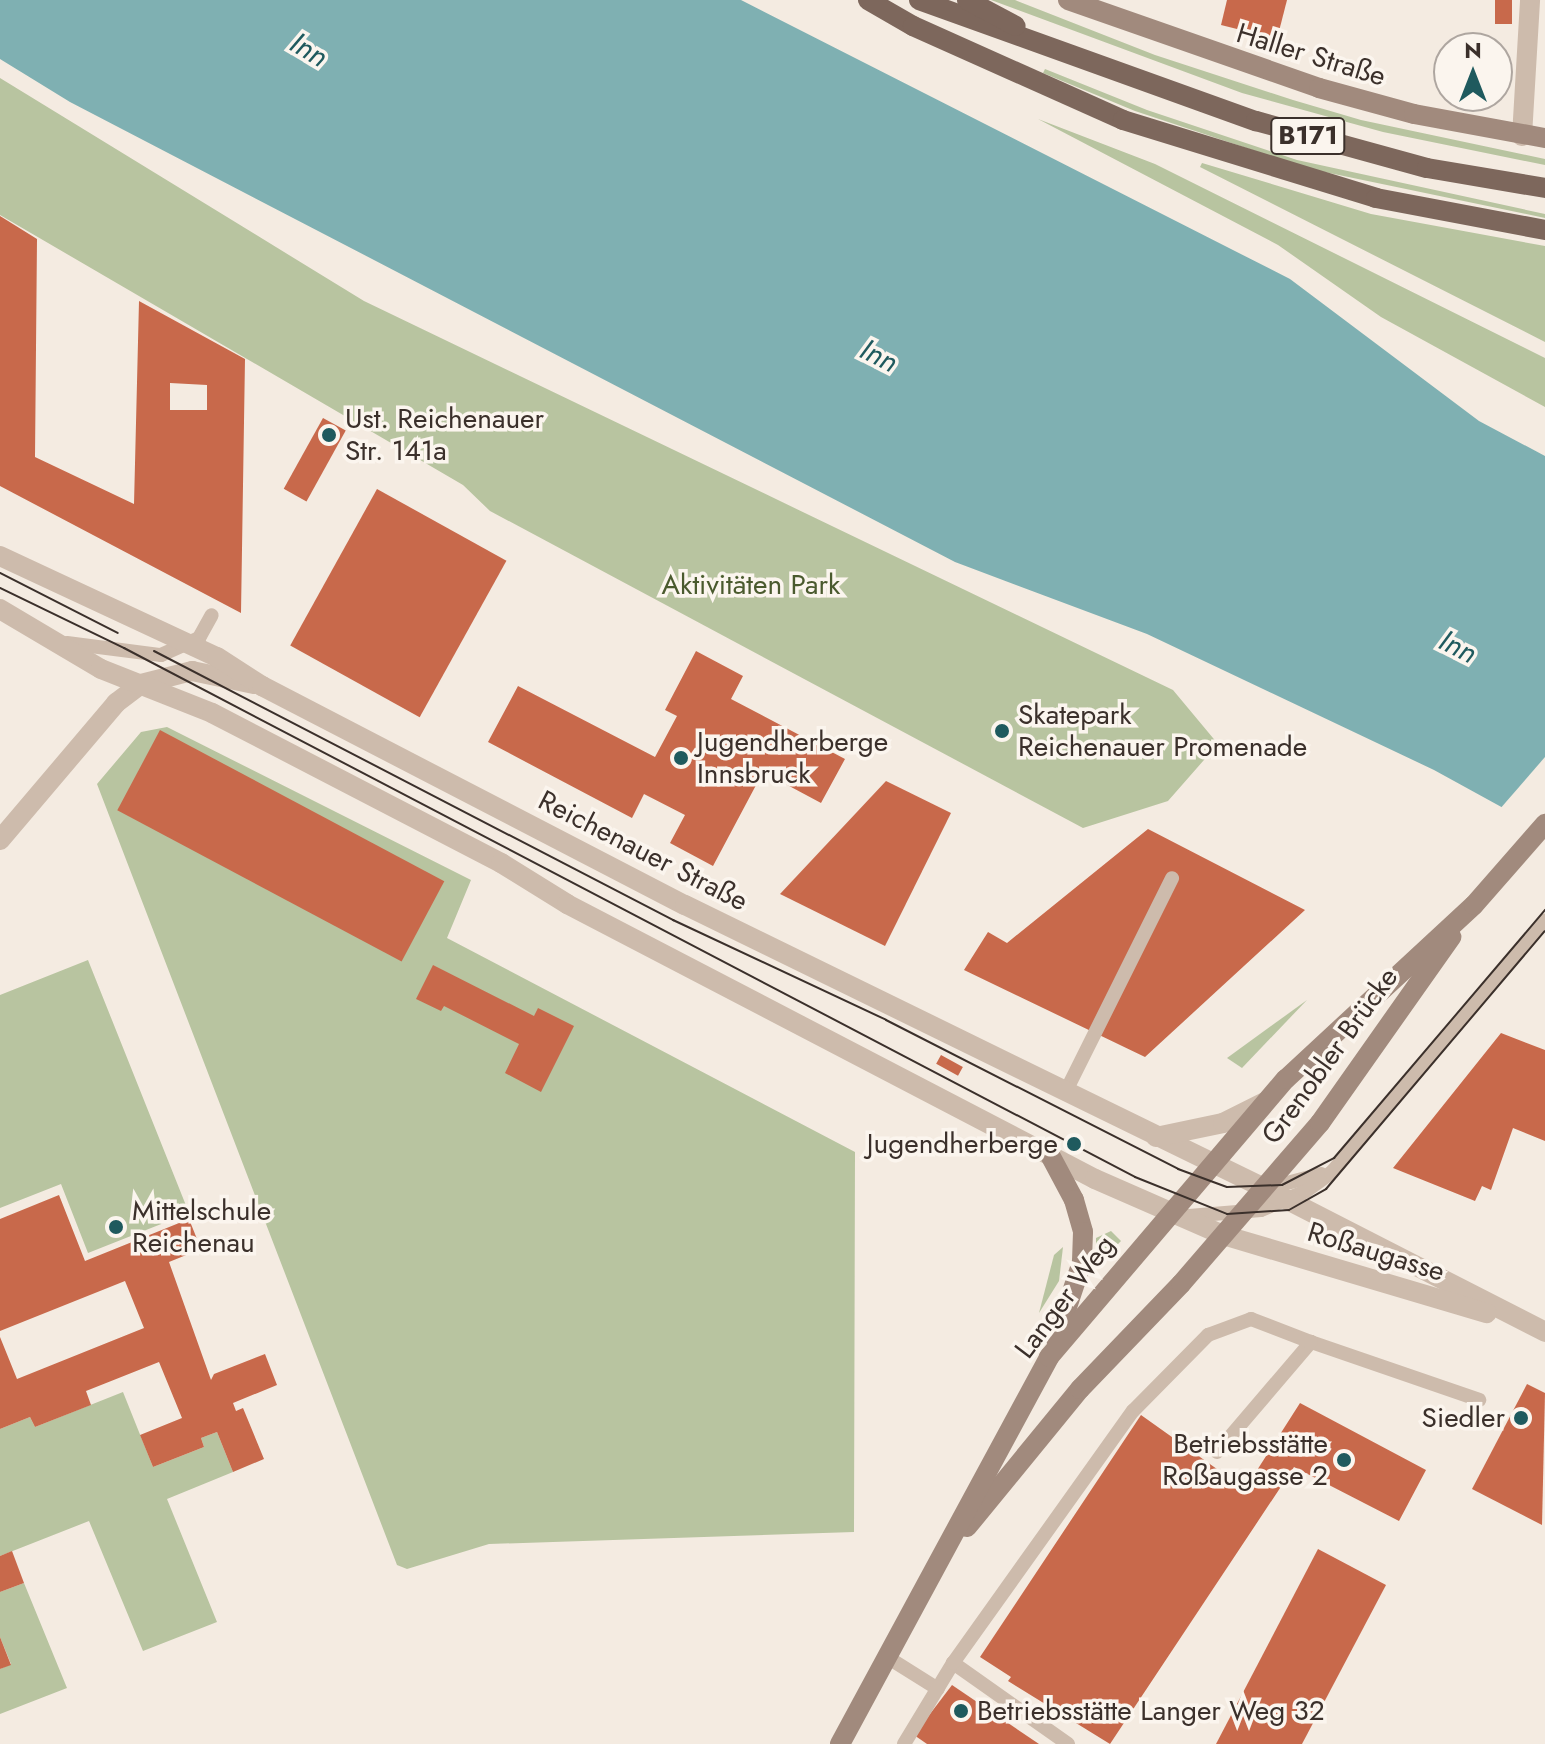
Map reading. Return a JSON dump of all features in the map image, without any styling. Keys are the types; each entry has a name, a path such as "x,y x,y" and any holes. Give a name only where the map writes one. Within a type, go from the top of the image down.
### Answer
{"main road":[{"path":"868,0 913,26 1123,120 1363,194 1545,230"},
{"name":"B171","path":"919,0 1317,139 1427,168 1545,188"},
{"name":"B171","path":"967,0 1075,57"},
{"name":"Haller Straße","path":"1068,0 1319,88 1522,136 1545,138"},
{"name":"Grenobler Brücke","path":"1212,1164 1265,1102 1474,905 1545,824"},
{"name":"Grenobler Brücke","path":"1223,1235 1320,1123 1474,905"},
{"path":"1049,1357 1074,1293 1083,1232 1074,1200 1050,1155"},
{"name":"Langer Weg","path":"840,1744 1049,1357 1212,1164"},
{"name":"Langer Weg","path":"937,1563 1080,1389 1223,1235"}],"street":[{"path":"1522,136 1530,0"},
{"name":"Reichenauer Straße","path":"0,556 236,667 262,686 1065,1093 1264,1188"},
{"path":"0,609 63,642 101,669 258,736 501,863 580,911 1050,1155 1167,1214 1223,1235"},
{"path":"101,669 106,715"},
{"path":"0,840 106,715 141,684 192,671 262,686"},
{"path":"1156,1137 1223,1123 1265,1102"},
{"name":"Roßaugasse","path":"1264,1188 1514,1320"},
{"name":"Roßaugasse","path":"1223,1235 1514,1320 1545,1332"}],"lane":[{"path":"63,642 150,656 188,646 212,615"},
{"path":"1065,1093 1172,878"},
{"path":"1167,1214 1241,1215 1288,1200 1345,1160 1545,921"},
{"path":"1264,1188 1309,1179 1345,1160"},
{"path":"904,1744 953,1663 1133,1411 1208,1335 1251,1319 1479,1400"},
{"path":"1217,1452 1311,1342"},
{"path":"887,1657 938,1689"},
{"path":"953,1663 1068,1744"}],"green space":[{"path":"991,0 1015,0 1155,55 1293,100 1361,120 1545,159 1545,165 1383,132 1242,93"},
{"path":"1045,69 1147,110 1297,160 1545,214 1545,218 1310,169 1135,111 1043,73"},
{"name":"Aktivitäten Park","path":"0,78 364,301 1173,690 1218,744 1168,801 1083,828 490,511 463,485 0,215"},
{"path":"1038,119 1155,164 1545,358 1545,407 1381,317 1278,245"},
{"path":"1202,163 1371,214 1545,246 1545,342 1200,167"},
{"path":"167,727 471,880 447,938 855,1152 854,1532 489,1544 407,1569 397,1565 97,784 141,732"},
{"path":"88,960 189,1213 88,1253 61,1184 0,1208 0,995"},
{"path":"1307,1000 1242,1068 1227,1058"},
{"path":"1111,1231 1121,1241 1096,1267 1096,1238"},
{"path":"1063,1247 1059,1281 1039,1313 1054,1255"},
{"path":"123,1392 153,1467 204,1447 201,1438 217,1432 233,1472 167,1499 217,1622 143,1651 89,1521 0,1556 0,1429 30,1417 35,1427"},
{"path":"24,1583 67,1688 0,1714 0,1669 11,1664 0,1637 0,1592"}],"water":[{"name":"Inn","path":"0,0 741,0 1290,279 1479,421 1545,456 1545,831 1434,770 1147,634 955,562 70,102 0,59"}],"pier":[{"path":"1545,757 1545,835 1499,810"}],"building":[{"path":"1227,0 1287,0 1277,39 1221,25"},
{"path":"1495,0 1512,0 1512,24 1495,24"},
{"path":"0,216 37,239 35,457 134,504 139,301 245,359 241,613 0,486","holes":["170,383 207,385 207,410 170,410"]},
{"path":"323,418 346,431 306,501 284,489"},
{"path":"377,489 506,561 420,717 290,646"},
{"name":"Jugendherberge Innsbruck","path":"696,651 743,676 731,699 845,759 821,803 763,772 713,866 670,843 685,815 644,794 632,818 488,742 518,686 655,757 677,716 665,710"},
{"path":"160,730 444,881 402,962 117,810"},
{"path":"886,781 951,813 885,946 780,894"},
{"path":"1148,829 1305,910 1145,1057 964,970 988,932 1007,943"},
{"path":"433,965 534,1016 538,1008 574,1026 541,1092 505,1073 519,1044 444,1006 441,1011 416,999"},
{"path":"1501,1033 1545,1050 1545,1141 1513,1128 1491,1190 1482,1186 1475,1201 1393,1168"},
{"path":"941,1055 963,1067 958,1076 936,1064"},
{"path":"59,1195 85,1261 189,1219 201,1249 169,1262 211,1380 214,1374 265,1354 277,1385 233,1403 236,1411 243,1408 264,1459 233,1472 217,1432 201,1438 204,1447 153,1467 140,1435 182,1418 159,1362 86,1391 91,1405 35,1427 30,1417 0,1429 0,1337 17,1379 144,1328 125,1281 0,1331 0,1219"},
{"path":"1527,1384 1545,1393 1542,1525 1472,1489"},
{"path":"1300,1403 1426,1470 1399,1521 1294,1467 1110,1744 1008,1681 1011,1677 980,1657 1141,1415 1245,1489"},
{"path":"1318,1549 1386,1585 1302,1744 1216,1744"},
{"path":"12,1551 24,1583 0,1592 0,1556"},
{"path":"0,1637 11,1665 0,1669"},
{"name":"Betriebsstätte Langer Weg 32","path":"952,1685 1039,1744 927,1744 914,1735"}],"tram line":[{"path":"0,573 118,633"},
{"path":"0,588 124,648 1135,1177 1227,1214 1289,1210 1326,1189 1545,931"},
{"path":"154,651 673,920 886,1020 1178,1169 1227,1187 1282,1185 1334,1158 1545,910"}],"place":[{"name":"Ust. Reichenauer Str. 141a","path":"329,435"},
{"name":"Skatepark Reichenauer Promenade","path":"1002,731"},
{"name":"Jugendherberge Innsbruck","path":"681,758"},
{"name":"Jugendherberge","path":"1074,1144"},
{"name":"Mittelschule Reichenau","path":"116,1227"},
{"name":"Siedler","path":"1521,1418"},
{"name":"Betriebsstätte Roßaugasse 2","path":"1344,1460"},
{"name":"Betriebsstätte Langer Weg 32","path":"961,1711"}]}
